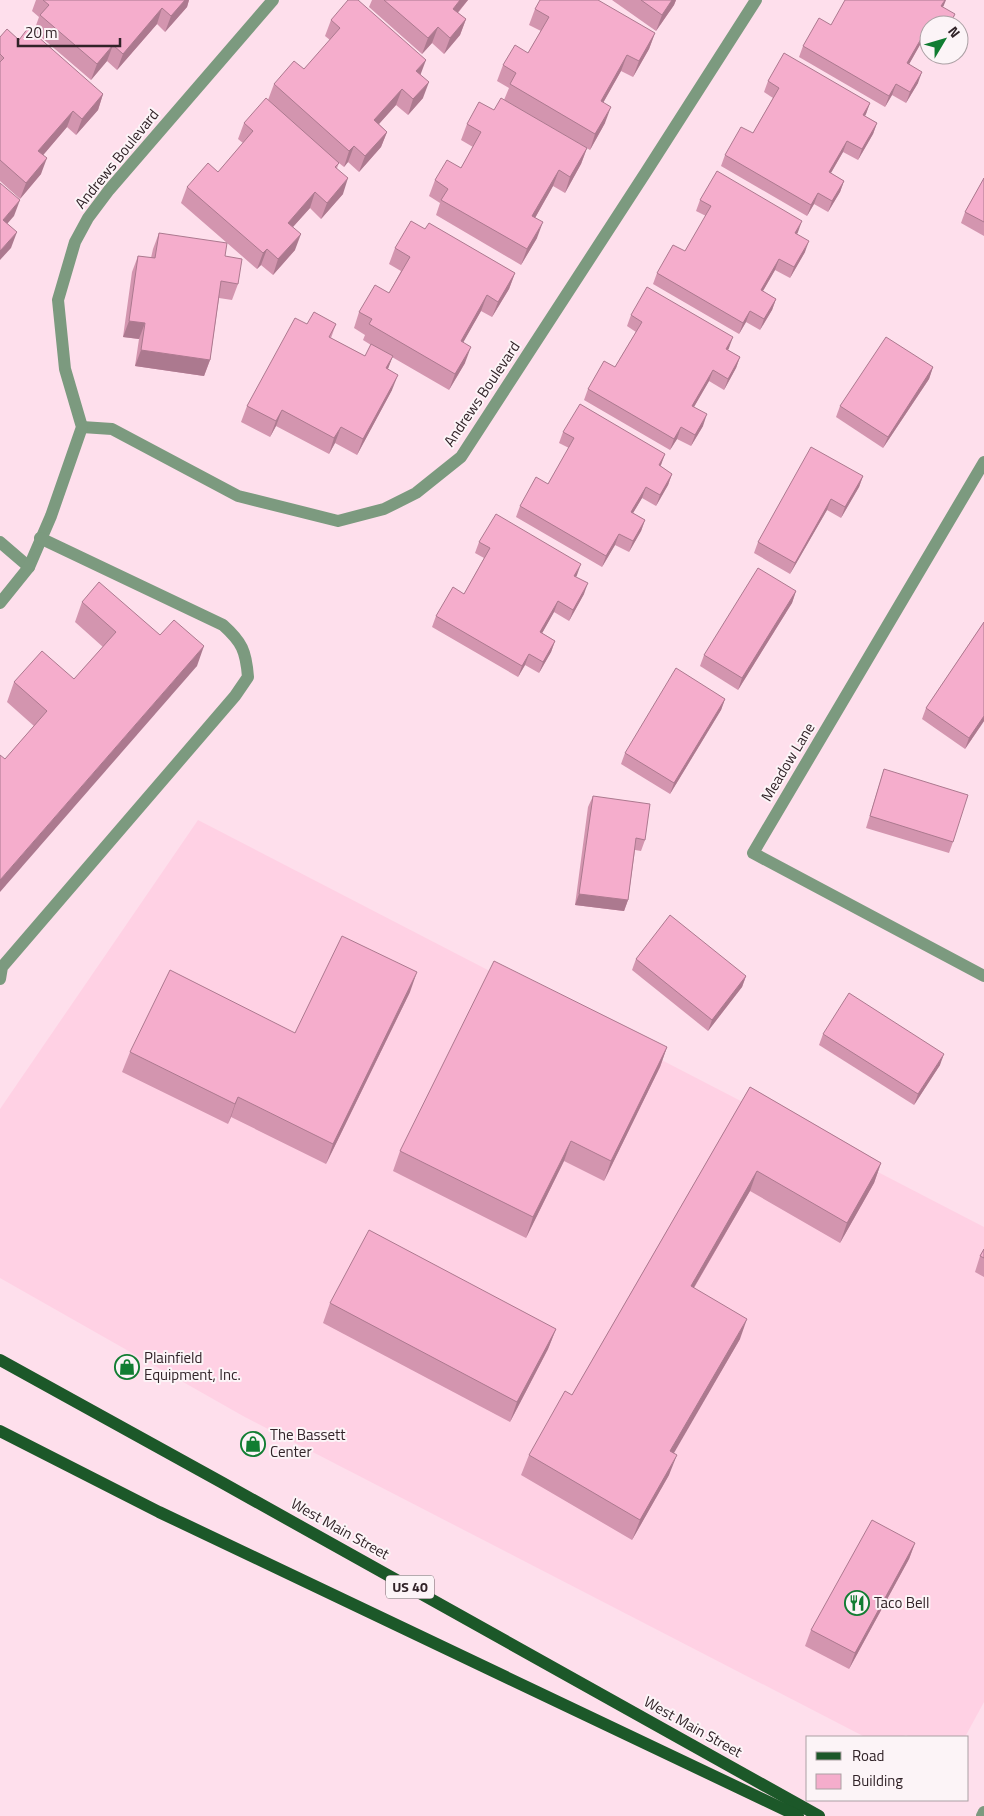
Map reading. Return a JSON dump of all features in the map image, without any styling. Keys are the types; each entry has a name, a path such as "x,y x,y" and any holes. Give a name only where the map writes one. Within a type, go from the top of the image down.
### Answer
{"main road":[{"name":"West Main Street","path":"0,1360 230,1486 819,1816"},
{"name":"US 40","path":"0,1430 168,1516 798,1816"}],"street":[{"name":"Andrews Boulevard","path":"273,0 109,190 88,218 75,242 58,300 65,369 82,427 112,430 238,496 338,521 384,509 416,493 461,457 756,0"},
{"path":"0,603 29,567 50,516 82,427"},
{"name":"Meadow Lane","path":"984,462 753,853 984,976"},
{"path":"0,978 2,967 235,696 248,677 246,659 238,638 223,625 40,538"},
{"path":"0,542 29,567"},
{"path":"982,1816 984,1812"}],"shaded area":[{"path":"198,820 984,1227 984,1702 966,1736 863,1736 243,1416 0,1278 0,1109"}],"building":[{"path":"43,0 185,0 171,16 162,8 123,54 113,45 97,64 40,15 49,5"},
{"path":"348,0 358,0 426,60 416,71 429,82 413,99 402,89 374,120 387,132 365,156 354,146 349,151 274,84 294,61 304,69 340,28 331,20"},
{"path":"384,0 460,0 453,9 466,19 450,38 438,27 428,38"},
{"path":"540,0 598,0 655,33 639,61 627,55 601,101 611,107 595,134 510,84 516,73 503,65 515,45 528,53 549,17 535,9"},
{"path":"641,0 672,0 662,15"},
{"path":"845,0 945,0 941,6 955,14 919,15 919,42 907,63 922,72 910,92 896,84 889,96 803,46 819,18 831,25"},
{"path":"28,28 103,94 82,119 73,111 38,151 47,158 26,183 0,160 0,62 4,58 0,54 0,37 7,29 19,40"},
{"path":"784,53 870,103 863,115 877,123 862,149 847,141 829,172 844,181 832,201 818,193 811,205 725,155 741,127 753,133 779,88 768,81"},
{"path":"266,98 339,163 335,167 348,178 327,203 315,192 288,223 301,234 278,259 267,249 263,253 187,187 208,163 218,172 253,131 244,123"},
{"path":"501,98 587,148 570,177 559,170 532,216 543,222 527,249 441,200 448,189 435,180 447,160 461,168 481,132 467,124 479,102 494,110"},
{"path":"717,171 802,221 795,233 809,241 794,267 779,259 761,290 776,299 764,319 750,311 743,323 657,273 673,245 685,251 711,206 700,200"},
{"path":"984,178 984,222 965,212"},
{"path":"0,183 20,200 3,220 17,232 0,251"},
{"path":"411,221 425,229 429,223 515,273 498,302 487,295 461,341 471,347 455,374 369,324 372,319 359,312 375,285 389,293 410,257 395,248"},
{"path":"159,233 227,243 225,256 242,259 238,284 221,281 210,360 141,350 145,323 129,321 138,256 155,258"},
{"path":"647,287 733,337 726,349 740,357 728,379 713,370 692,406 707,414 695,435 681,427 674,439 588,389 604,361 615,367 642,322 631,315"},
{"path":"314,312 336,324 329,337 365,356 371,344 393,356 386,368 398,375 363,439 341,427 334,438 282,410 276,421 247,406 295,318 307,324"},
{"path":"886,337 933,367 888,437 840,406"},
{"path":"580,404 665,454 659,465 672,474 660,495 646,487 631,512 645,520 633,541 619,534 606,556 520,506 536,477 548,484 574,438 563,432"},
{"path":"811,447 863,476 845,507 831,499 795,563 758,542"},
{"path":"496,514 581,564 574,576 588,583 573,610 558,601 540,632 555,641 543,662 529,654 522,666 436,616 453,587 464,594 490,548 479,542"},
{"path":"758,568 796,591 742,678 704,655"},
{"path":"99,582 160,635 174,620 204,646 0,880 0,755 5,759 47,711 14,682 42,651 74,679 116,632 82,602"},
{"path":"984,622 984,716 969,738 926,708"},
{"path":"676,668 725,699 674,783 625,753"},
{"path":"884,769 968,795 953,842 870,816"},
{"path":"593,796 650,804 645,840 636,838 628,900 579,894"},
{"path":"670,915 746,976 712,1020 636,959"},
{"path":"342,936 417,972 333,1144 238,1097 235,1104 130,1052 170,970 295,1033"},
{"path":"494,961 667,1047 611,1161 571,1141 533,1217 400,1151"},
{"path":"849,993 944,1054 918,1094 823,1034"},
{"path":"750,1087 881,1163 847,1223 757,1171 691,1286 747,1319 670,1451 677,1455 640,1520 529,1455 565,1391 572,1395"},
{"path":"369,1230 556,1329 517,1402 330,1303"},
{"path":"984,1249 984,1258 980,1256"},
{"name":"Taco Bell","path":"872,1520 915,1543 855,1653 811,1630"}],"place":[{"name":"Plainfield Equipment, Inc.","path":"127,1367"},
{"name":"The Bassett Center","path":"253,1444"},
{"name":"Taco Bell","path":"857,1603"}]}
